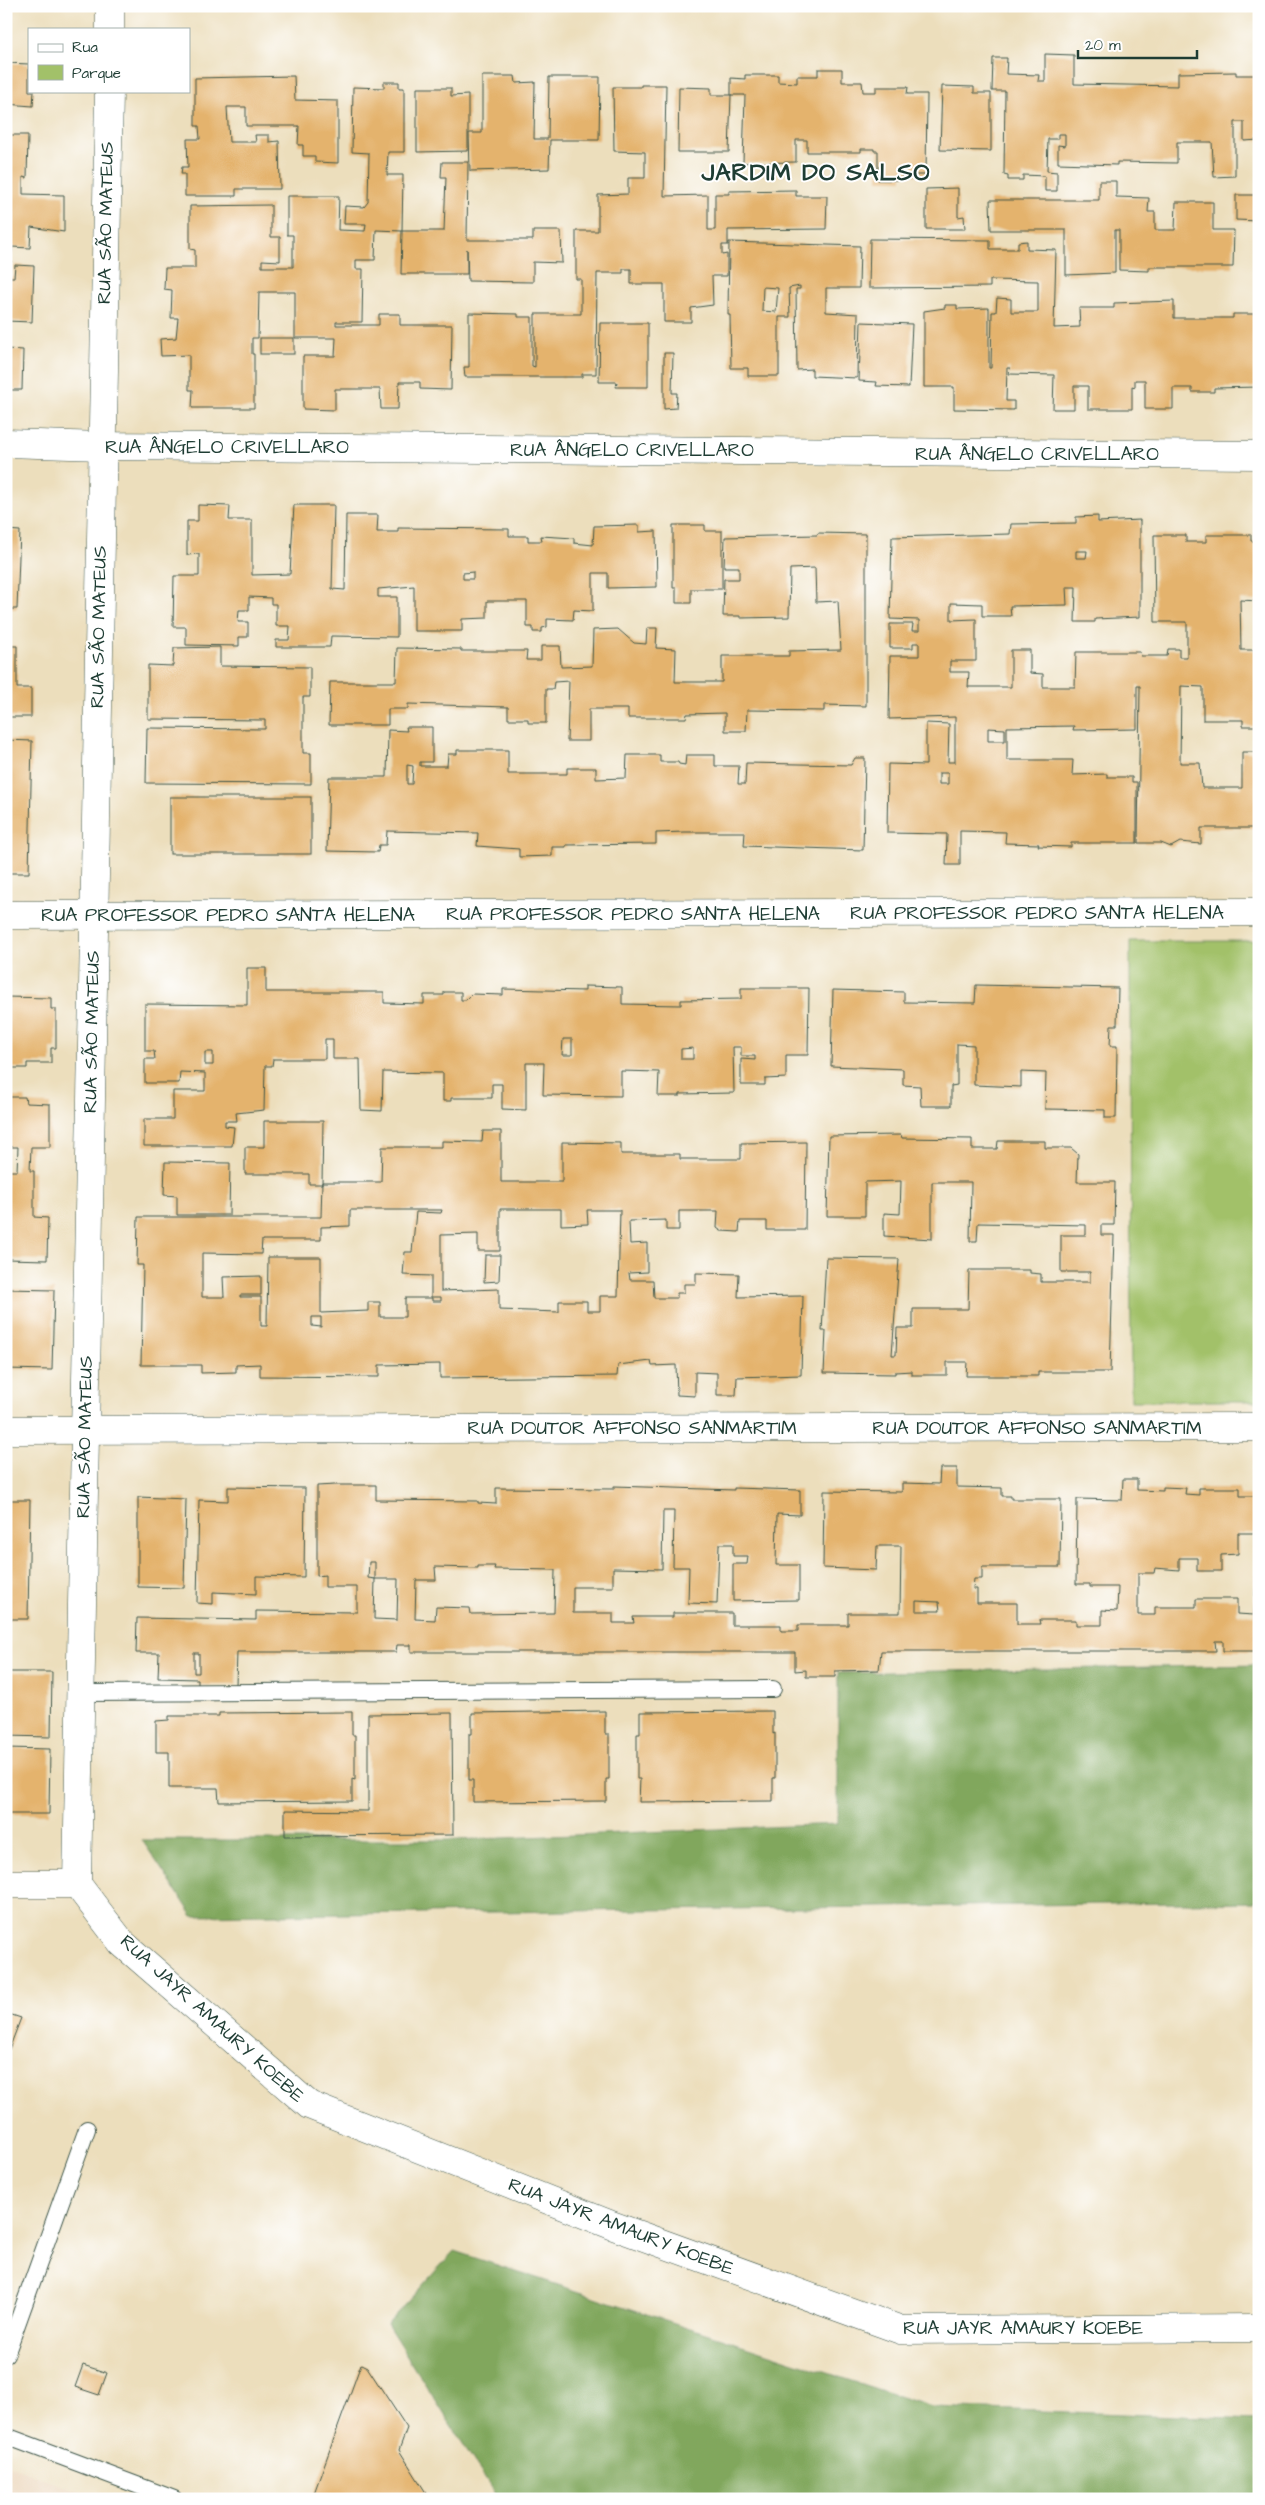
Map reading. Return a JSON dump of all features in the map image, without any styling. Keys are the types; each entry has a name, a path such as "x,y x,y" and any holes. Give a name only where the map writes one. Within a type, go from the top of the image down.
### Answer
{"street":[{"path":"110,6 110,28"},
{"name":"RUA SÃO MATEUS","path":"77,1884 109,92"},
{"name":"RUA ÂNGELO CRIVELLARO","path":"6,443 102,446 1259,455"},
{"name":"RUA PROFESSOR PEDRO SANTA HELENA","path":"6,915 1259,912"},
{"name":"RUA DOUTOR AFFONSO SANMARTIM","path":"6,1430 1259,1427"},
{"path":"6,1884 77,1884"},
{"name":"RUA JAYR AMAURY KOEBE","path":"77,1884 122,1943 309,2105 614,2226 901,2330 1259,2328"}],"lane":[{"path":"81,1693 773,1689"},
{"path":"6,2355 87,2129"},
{"path":"6,2436 174,2499"}],"shaded area":[{"path":"6,2464 101,2499 6,2499"}],"green space":[{"path":"1130,941 1259,941 1259,1401 1131,1401"},
{"path":"1259,1665 1259,1902 193,1916 142,1840 454,1840 838,1824 838,1673"},
{"path":"454,2251 932,2407 1259,2419 1259,2499 498,2499 387,2324"}],"building":[{"path":"1045,54 1074,55 1074,84 1178,86 1178,73 1236,72 1236,75 1259,75 1259,140 1244,141 1244,122 1235,122 1235,176 1214,177 1212,142 1177,142 1177,163 1117,162 1117,165 1058,163 1058,145 1065,146 1065,134 1058,134 1058,139 1048,139 1047,171 1057,172 1057,191 1045,191 1045,176 1023,175 1023,180 1008,180 1008,176 1004,175 1005,91 992,91 993,58 1007,58 1006,74 1039,75 1038,81 1045,81"},
{"path":"6,63 28,64 28,92 34,92 33,106 6,104"},
{"path":"818,69 842,69 842,82 862,82 863,92 876,92 876,87 908,87 907,94 927,94 926,175 902,175 902,180 878,180 878,151 874,151 874,149 861,149 861,152 807,152 807,140 796,140 796,162 743,163 745,95 731,95 731,78 745,79 745,75 778,75 778,82 797,83 797,76 818,76"},
{"path":"294,76 295,100 338,101 338,163 315,162 315,156 303,156 303,145 298,145 299,126 246,126 246,107 227,107 229,142 256,142 255,135 269,135 269,142 279,141 280,189 236,189 236,196 185,196 185,174 181,174 182,167 188,167 187,139 200,139 199,126 195,126 195,78"},
{"path":"482,76 515,76 516,83 535,82 534,139 548,139 549,77 600,77 599,140 550,140 549,169 470,171 469,133 482,133"},
{"path":"384,82 399,82 399,88 404,88 404,152 388,152 387,175 403,175 402,231 376,230 375,260 356,260 356,269 363,269 362,322 336,322 336,325 379,325 379,314 400,314 400,325 452,325 451,390 420,389 420,382 399,382 398,409 381,409 380,389 335,389 335,410 303,409 303,356 335,356 336,338 295,338 295,292 259,292 258,338 252,338 252,354 254,354 254,408 192,408 193,390 189,390 189,355 161,356 160,339 176,338 178,318 171,318 172,290 164,289 165,268 195,268 195,250 190,249 190,206 271,205 271,237 280,237 280,261 262,260 262,267 293,267 293,235 287,235 287,196 339,196 338,230 365,231 366,224 344,224 345,206 364,207 368,202 369,153 352,152 353,87 384,88"},
{"path":"641,85 666,85 664,196 708,195 708,230 715,230 715,194 729,194 729,191 796,190 796,196 827,196 826,229 728,230 728,245 722,245 722,255 727,254 727,276 712,276 713,305 691,308 691,322 664,322 664,284 631,284 631,269 623,269 623,273 597,273 596,374 582,374 582,377 465,377 464,367 469,367 469,313 518,314 518,317 532,317 532,366 535,367 535,314 581,314 581,279 576,279 576,231 598,231 598,195 628,194 628,178 645,178 645,152 614,151 613,87 641,87"},
{"path":"942,86 974,87 974,93 991,93 991,151 940,150"},
{"path":"679,87 711,88 711,95 731,95 729,152 678,152"},
{"path":"417,88 451,88 451,96 468,95 468,151 417,152"},
{"path":"6,135 28,135 27,178 23,177 23,194 64,195 64,232 31,227 30,248 12,247 11,262 6,262"},
{"path":"442,162 468,162 467,240 533,240 533,231 561,231 562,263 533,262 533,282 468,281 467,249 467,274 401,274 402,231 444,231 446,177 441,177"},
{"path":"1099,181 1116,181 1116,197 1149,198 1148,212 1155,212 1155,230 1175,230 1176,202 1213,202 1213,230 1234,230 1233,267 1149,267 1149,271 1119,270 1119,230 1115,230 1115,273 1066,275 1066,230 991,230 990,200 1099,200"},
{"path":"958,188 958,217 964,216 965,229 926,229 926,189"},
{"path":"1236,195 1259,195 1259,221 1236,220"},
{"path":"870,239 990,240 990,249 1018,249 1018,242 1027,241 1027,249 1056,250 1054,328 1080,327 1079,308 1114,308 1114,303 1174,301 1174,318 1233,318 1233,314 1259,314 1259,387 1214,388 1214,392 1192,392 1192,388 1173,388 1173,409 1145,409 1145,380 1135,380 1135,387 1132,386 1132,409 1088,409 1088,386 1074,386 1074,409 1053,409 1054,375 1009,374 1010,368 1007,368 1006,401 1014,401 1014,410 954,409 954,387 924,387 924,311 945,308 945,305 957,305 957,309 989,308 989,368 991,368 992,312 996,312 997,298 1011,299 1011,312 1038,312 1038,281 990,280 990,287 869,288"},
{"path":"729,242 860,246 859,288 826,288 826,312 858,314 857,378 812,376 812,369 797,370 796,289 800,289 800,286 789,288 790,317 779,317 779,376 748,376 748,368 731,368 730,315 728,315","holes":["763,287 778,288 776,312 762,311"]},
{"path":"15,265 34,266 32,322 6,321 6,277 14,277"},
{"path":"861,322 912,324 909,387 876,386 877,382 859,381"},
{"path":"600,323 648,323 648,387 616,387 617,382 599,382"},
{"path":"260,338 294,338 294,354 260,354"},
{"path":"6,349 23,350 22,390 6,390"},
{"path":"664,353 673,353 672,393 677,393 676,408 664,409"},
{"path":"198,505 230,506 229,520 252,520 252,575 290,574 294,505 334,505 332,589 345,590 346,515 378,515 377,532 398,532 398,528 509,529 509,536 528,536 528,541 542,541 541,536 574,538 574,543 593,545 594,526 639,525 639,532 656,531 657,587 608,588 608,573 593,573 593,611 574,610 573,620 547,619 547,627 542,628 542,632 533,632 533,627 527,627 527,601 487,601 487,618 462,619 462,631 414,631 414,586 378,589 378,597 397,597 397,637 331,636 330,647 276,647 276,640 289,640 290,626 276,626 276,604 271,604 271,598 249,597 249,610 239,610 238,622 248,622 248,637 239,637 239,646 186,645 186,627 173,627 174,576 199,576 199,554 187,555 187,521 198,521","holes":["473,572 473,579 463,579 463,573"]},
{"path":"1098,516 1098,522 1140,520 1140,617 1095,619 1095,622 1075,622 1076,587 1066,587 1067,605 1010,606 1011,616 982,616 982,604 951,603 951,620 976,619 976,661 950,661 950,672 969,672 968,687 1011,687 1011,650 1030,650 1030,673 1043,674 1043,687 1075,687 1076,652 1140,652 1141,656 1167,656 1168,649 1179,649 1179,657 1187,657 1187,622 1155,622 1154,535 1186,535 1186,542 1206,542 1206,535 1251,535 1251,541 1259,541 1259,601 1240,600 1241,650 1259,650 1258,726 1243,726 1243,720 1203,720 1203,687 1181,686 1180,763 1200,763 1202,788 1242,788 1242,752 1259,752 1259,828 1201,828 1201,844 1180,842 1171,847 1161,843 1138,843 1140,686 1137,686 1137,729 1073,730 1074,726 1007,727 1007,760 1073,760 1072,775 1107,774 1107,777 1132,777 1132,782 1137,782 1137,843 1071,843 1071,847 1038,846 1039,844 1005,843 1006,832 960,831 960,865 946,865 947,834 887,833 888,764 926,765 926,723 949,724 948,762 955,762 955,717 889,719 890,656 919,656 919,643 913,643 913,648 890,648 890,624 913,624 912,631 919,631 919,620 890,619 892,537 1010,534 1011,524 1076,523 1076,517","holes":["1076,551 1087,551 1086,558 1076,558","988,728 1005,729 1005,741 988,741","939,773 948,773 948,784 939,784"]},
{"path":"673,525 705,525 705,531 722,531 722,589 691,589 691,603 676,603 676,588 673,588"},
{"path":"6,530 20,531 17,609 6,609"},
{"path":"818,533 866,534 866,706 824,705 824,711 747,710 746,731 725,731 725,713 687,714 686,718 628,718 628,709 589,709 589,741 567,741 569,681 554,682 553,689 546,689 546,723 528,723 528,719 508,719 508,707 408,704 408,709 388,709 388,725 329,725 330,682 396,682 397,648 461,649 461,651 527,651 526,660 541,660 541,646 560,646 561,667 592,666 593,630 618,629 634,643 646,644 647,628 657,628 656,648 676,649 675,682 722,682 722,656 789,656 789,651 841,650 838,601 816,602 815,568 790,569 789,617 740,618 740,616 723,616 724,579 739,579 739,567 724,567 725,537 817,535"},
{"path":"6,646 17,646 17,688 31,688 31,717 6,717"},
{"path":"220,647 220,666 310,667 310,697 303,697 303,753 311,753 311,784 146,783 147,728 265,729 265,720 148,719 148,665 173,666 174,648"},
{"path":"406,727 432,727 432,762 420,762 420,766 447,766 448,754 457,754 457,750 508,750 508,774 567,774 567,768 596,768 596,779 626,778 627,755 660,755 660,762 678,762 685,765 686,755 715,755 715,766 739,766 738,784 745,784 746,763 851,765 855,758 865,758 863,850 744,846 745,832 684,832 656,833 656,844 566,845 566,847 552,847 552,856 519,857 519,849 477,846 478,833 387,831 386,845 379,845 378,852 327,851 329,777 387,777 388,730 407,731","holes":["407,765 413,766 412,784 407,784"]},
{"path":"6,740 32,741 29,873 6,873"},
{"path":"170,797 311,797 311,854 170,854"},
{"path":"247,968 266,968 266,992 384,992 384,1003 424,1004 424,995 444,995 444,992 461,992 461,1000 466,1000 472,994 503,995 503,989 585,991 585,986 622,987 622,1004 681,1005 681,1000 741,999 741,988 809,988 808,1055 786,1055 786,1078 765,1079 765,1085 741,1085 741,1059 755,1060 755,1056 741,1056 741,1047 733,1047 734,1093 680,1094 680,1096 658,1096 659,1072 621,1071 621,1096 543,1095 544,1063 526,1063 526,1110 502,1109 502,1084 492,1084 492,1098 451,1098 451,1101 443,1101 443,1073 383,1072 382,1111 361,1110 360,1059 333,1059 333,1039 325,1039 325,1059 273,1059 272,1066 265,1066 264,1110 236,1113 237,1121 225,1121 225,1126 234,1127 232,1146 144,1146 144,1119 173,1119 173,1091 205,1091 205,1073 180,1072 179,1083 145,1083 145,1059 155,1059 154,1051 145,1051 145,1004 247,1005","holes":["563,1039 572,1039 572,1055 562,1055","693,1048 693,1059 681,1059 681,1049","205,1052 213,1052 213,1065 205,1065"]},
{"path":"976,985 1118,988 1117,1025 1111,1025 1110,1046 1117,1046 1116,1118 1105,1118 1105,1110 1045,1109 1046,1073 1021,1072 1021,1087 974,1085 974,1045 957,1044 957,1085 951,1086 951,1106 921,1106 920,1086 903,1085 903,1069 831,1066 833,990 904,992 904,1002 975,1003"},
{"path":"6,997 51,998 51,1009 56,1009 56,1048 51,1048 51,1063 27,1063 27,1068 6,1068"},
{"path":"6,1097 25,1097 26,1103 50,1104 50,1147 31,1147 30,1171 34,1171 34,1217 48,1218 47,1260 6,1259 6,1171 17,1171 18,1147 6,1147"},
{"path":"264,1121 323,1121 322,1184 309,1184 309,1174 245,1174 245,1147 264,1147"},
{"path":"483,1131 501,1131 501,1182 562,1182 562,1142 621,1143 621,1154 680,1154 680,1159 741,1159 741,1143 806,1142 805,1230 767,1230 767,1221 740,1221 739,1232 721,1231 717,1228 718,1211 679,1211 679,1230 666,1230 666,1220 629,1221 630,1244 647,1243 647,1272 629,1273 630,1280 653,1280 654,1298 677,1298 677,1293 684,1293 684,1284 696,1284 696,1273 739,1274 738,1297 803,1296 801,1375 737,1377 736,1395 717,1395 717,1373 695,1372 695,1396 677,1395 676,1365 652,1366 651,1361 618,1365 617,1376 440,1378 440,1364 379,1365 379,1377 260,1376 260,1364 236,1365 236,1372 201,1373 201,1365 141,1365 143,1265 137,1265 138,1217 321,1217 322,1182 381,1182 382,1147 442,1147 442,1141 482,1142","holes":["500,1209 561,1209 561,1225 588,1224 587,1210 620,1210 618,1296 600,1296 600,1311 587,1311 587,1301 559,1301 559,1312 499,1310 499,1289 441,1291 441,1235 478,1234 478,1251 500,1251","350,1210 442,1210 441,1213 416,1212 412,1252 405,1252 403,1275 431,1276 431,1297 441,1297 441,1301 432,1301 432,1298 405,1298 405,1317 380,1317 380,1302 368,1302 368,1311 321,1313 321,1257 268,1257 267,1326 261,1326 261,1297 240,1297 240,1295 261,1295 261,1276 223,1277 224,1297 202,1297 202,1253 261,1254 262,1240 321,1240 321,1227 350,1226","312,1317 321,1317 321,1327 312,1326"]},
{"path":"901,1135 902,1138 972,1139 972,1149 997,1149 998,1141 1045,1141 1045,1148 1071,1148 1078,1154 1077,1182 1115,1182 1114,1225 1101,1225 1101,1235 1114,1235 1110,1372 1038,1372 1038,1376 966,1376 967,1362 947,1362 947,1375 912,1375 912,1371 895,1372 895,1374 824,1373 826,1331 822,1331 826,1258 899,1259 892,1355 896,1355 897,1328 913,1328 913,1309 968,1309 969,1270 1030,1270 1030,1273 1041,1274 1041,1282 1090,1282 1090,1272 1061,1272 1061,1235 1086,1235 1086,1225 978,1223 977,1241 970,1241 971,1182 932,1182 932,1239 884,1236 884,1213 900,1214 901,1181 865,1182 865,1216 827,1216 829,1136"},
{"path":"165,1162 230,1163 229,1215 177,1215 177,1196 164,1195"},
{"path":"485,1255 500,1255 499,1281 484,1282"},
{"path":"6,1289 54,1290 52,1370 6,1369"},
{"path":"940,1468 957,1468 957,1487 1002,1488 1002,1496 1011,1496 1011,1499 1061,1499 1060,1567 982,1567 982,1579 974,1579 973,1589 977,1589 977,1603 1017,1603 1017,1624 1040,1624 1039,1620 1076,1620 1076,1625 1102,1625 1102,1610 1117,1611 1118,1587 1090,1587 1090,1584 1076,1584 1077,1499 1122,1500 1123,1479 1137,1479 1137,1490 1163,1491 1163,1487 1186,1488 1185,1494 1199,1495 1199,1488 1240,1488 1240,1496 1257,1496 1256,1533 1238,1533 1238,1554 1221,1555 1221,1571 1197,1571 1197,1558 1179,1558 1179,1570 1155,1568 1154,1573 1138,1573 1138,1615 1155,1615 1155,1607 1196,1607 1196,1599 1237,1599 1237,1614 1254,1615 1259,1522 1259,1651 1223,1651 1223,1641 1215,1641 1216,1651 881,1651 879,1670 835,1671 835,1677 806,1677 806,1670 795,1671 795,1652 411,1652 411,1645 397,1645 396,1652 237,1652 236,1685 198,1685 198,1679 158,1678 159,1653 136,1653 137,1618 256,1620 256,1611 357,1612 357,1587 325,1587 325,1575 317,1576 317,1486 376,1485 376,1500 478,1501 478,1503 496,1504 496,1488 614,1489 614,1486 800,1490 800,1515 777,1514 776,1565 799,1565 799,1600 733,1601 733,1564 747,1564 748,1556 733,1556 733,1544 719,1544 717,1604 688,1603 689,1567 673,1567 674,1511 663,1511 662,1569 613,1568 613,1587 573,1587 573,1613 613,1613 613,1623 634,1623 633,1617 673,1617 673,1613 732,1613 732,1625 781,1625 781,1631 798,1631 798,1625 848,1625 848,1613 900,1613 901,1546 877,1546 876,1570 823,1568 824,1491 902,1492 902,1483 939,1484","holes":["369,1562 375,1562 375,1579 368,1578","478,1566 495,1566 494,1569 555,1570 554,1613 471,1614 470,1608 436,1607 435,1620 415,1619 416,1580 436,1580 435,1567 478,1568","375,1579 398,1579 397,1620 374,1619","916,1601 939,1602 940,1611 916,1611","194,1653 199,1653 199,1673 194,1673"]},
{"path":"228,1487 305,1488 304,1577 256,1576 256,1594 213,1592 213,1604 197,1603 199,1500 228,1501"},
{"path":"138,1497 186,1499 184,1588 138,1587"},
{"path":"6,1500 30,1500 28,1619 6,1619"},
{"path":"6,1672 52,1672 51,1737 6,1736"},
{"path":"605,1711 605,1734 609,1734 609,1779 606,1779 606,1801 473,1802 473,1780 469,1780 469,1734 472,1734 472,1713"},
{"path":"773,1711 775,1778 773,1778 773,1801 639,1802 640,1779 637,1779 637,1734 640,1734 640,1712"},
{"path":"352,1712 352,1735 355,1735 355,1780 352,1779 352,1801 219,1802 218,1788 169,1788 169,1752 156,1752 156,1721 169,1720 169,1716 219,1716 219,1713"},
{"path":"452,1713 453,1835 285,1836 285,1810 368,1811 368,1714"},
{"path":"6,1748 50,1749 49,1814 6,1814"},
{"path":"6,2013 21,2018 6,2057"},
{"path":"361,2364 367,2367 407,2428 399,2450 430,2499 320,2499 313,2496"},
{"path":"83,2365 107,2373 99,2395 75,2387"}],"district":[{"name":"JARDIM DO SALSO","path":"816,173"}]}
